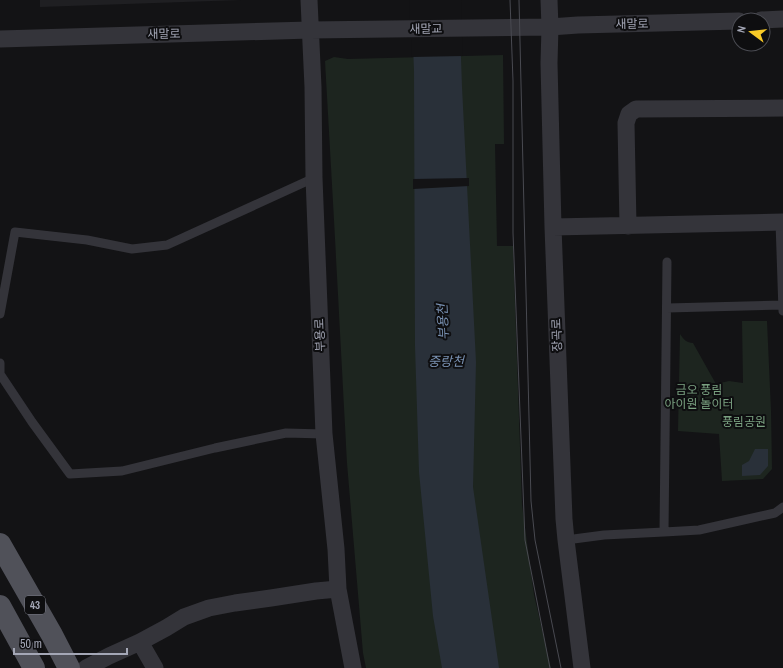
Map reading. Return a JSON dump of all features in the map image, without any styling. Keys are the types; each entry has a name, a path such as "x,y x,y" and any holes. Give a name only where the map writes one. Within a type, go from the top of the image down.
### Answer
{"main road":[{"name":"43","path":"0,544 69,668"},
{"path":"0,606 30,667"}],"street":[{"name":"부용로","path":"308,0 313,87 314,178 324,434 336,549 338,588 353,668"},
{"name":"장곡로","path":"549,0 553,228 564,519 582,668"},
{"path":"771,20 783,19"},
{"name":"새말로","path":"526,28 578,25 731,21"},
{"name":"새말교","path":"327,30 526,28"},
{"name":"새말로","path":"0,39 327,30"},
{"path":"628,226 626,123 629,114 636,110 783,108"},
{"path":"553,228 782,222"},
{"path":"86,668 140,642 184,617 209,608 338,588"},
{"path":"140,642 155,668"}],"lane":[{"path":"0,314 15,232 87,240 132,250 167,246 314,178"},
{"path":"667,308 783,308 782,222"},
{"path":"664,532 667,262"},
{"path":"0,363 0,374 32,422 70,474 122,471 214,448 286,433 324,434"},
{"path":"566,540 604,535 699,530 775,513 783,507"}],"shaded area":[{"path":"40,0 241,0 40,7"}],"green space":[{"path":"503,55 504,144 495,144 497,246 513,246 522,505 534,595 551,668 366,668 363,653 347,463 325,61 334,57 348,59"},
{"name":"풍림공원","path":"742,321 767,321 772,469 763,479 722,481 719,434 678,431 680,334 682,338 693,343 716,384 729,381 743,383"}],"water":[{"name":"중랑천","path":"411,0 459,0 476,362 473,487 499,668 442,668 433,616 419,472 415,346 414,70"},
{"path":"755,449 768,449 768,466 760,475 742,476 742,465 749,461"}],"pier":[{"path":"409,0 461,0 463,56 412,57"},
{"path":"469,178 469,186 413,189 413,179"}],"tram line":[{"path":"510,0 513,81 513,233 525,540 550,668"},
{"path":"519,0 531,501 535,540 561,668"}],"water label":[{"name":"부용천","path":"443,322"}],"park label":[{"name":"금오 풍림 아이원 놀이터","path":"699,397"}]}
